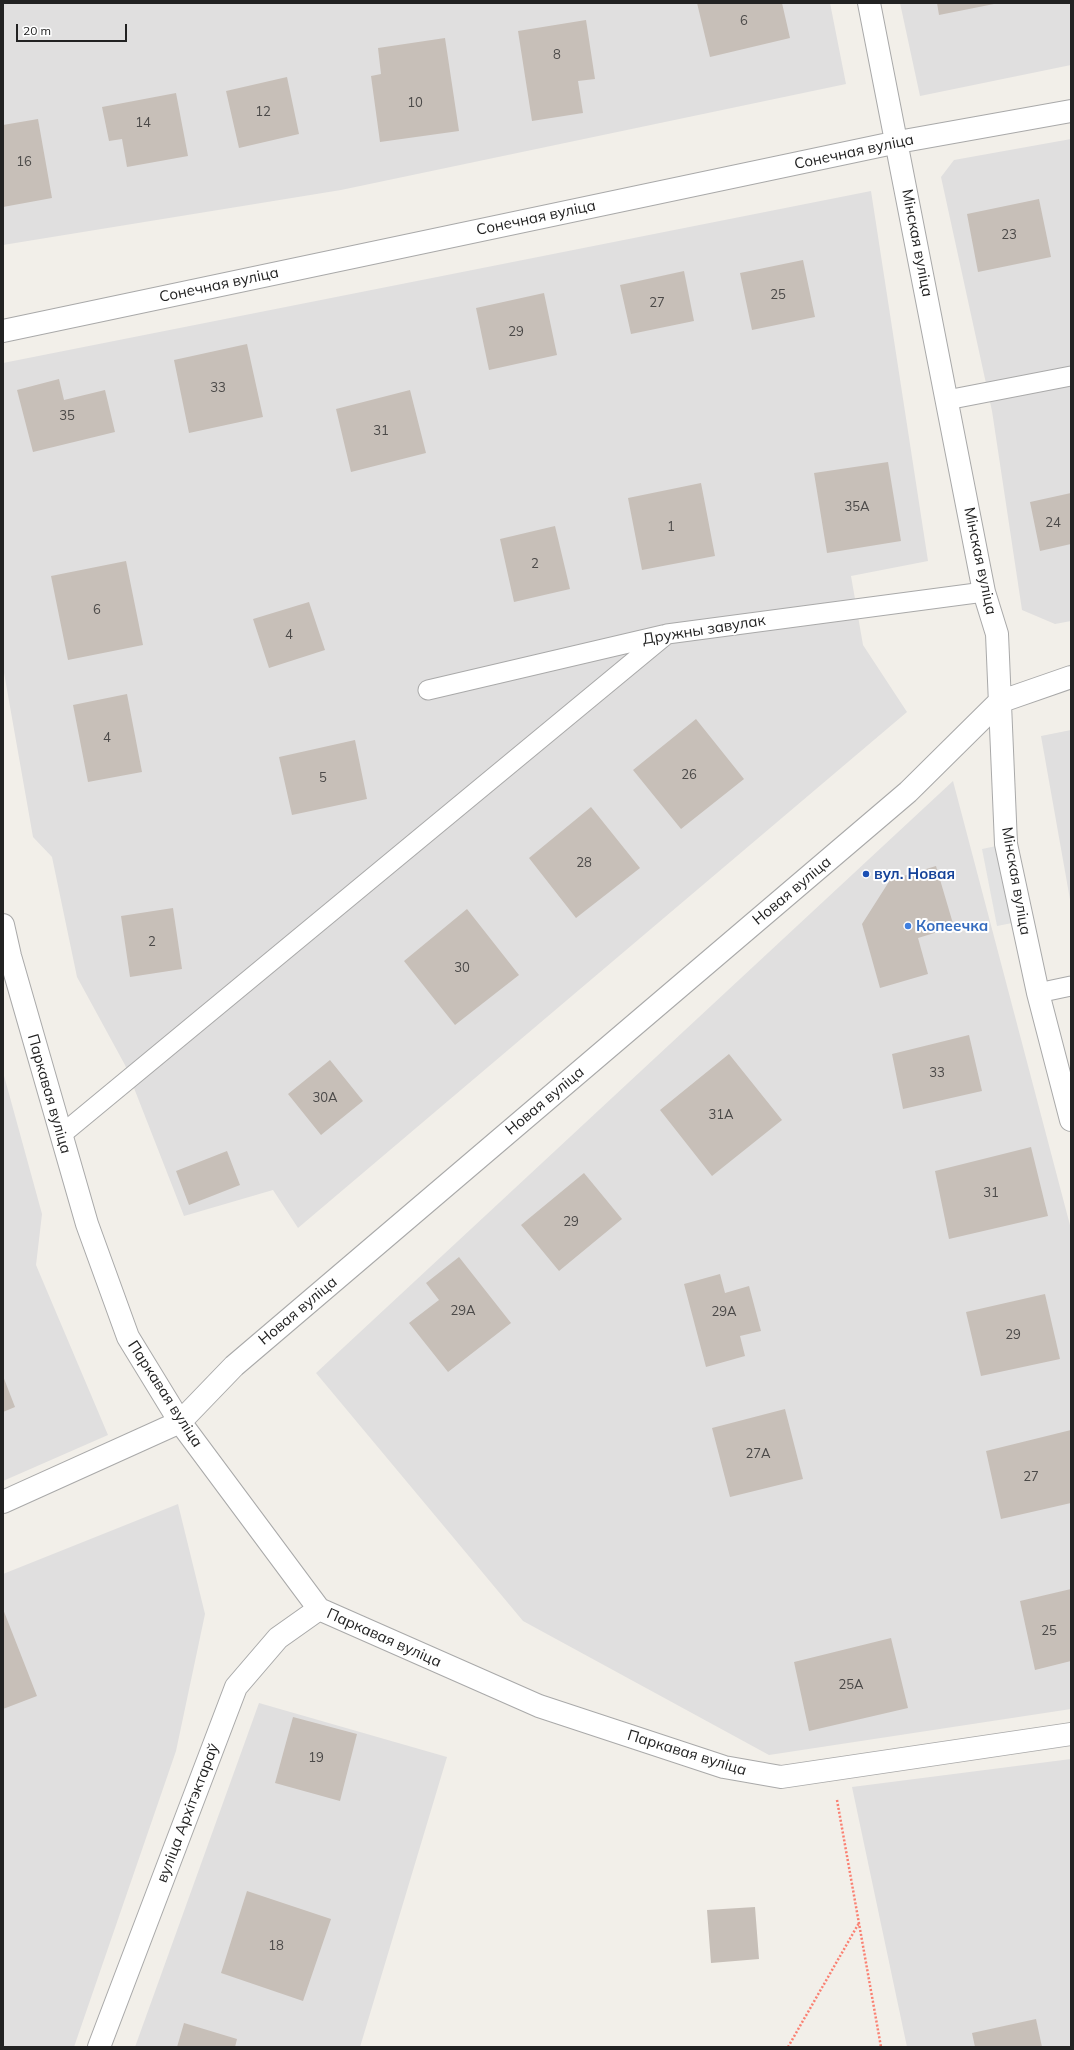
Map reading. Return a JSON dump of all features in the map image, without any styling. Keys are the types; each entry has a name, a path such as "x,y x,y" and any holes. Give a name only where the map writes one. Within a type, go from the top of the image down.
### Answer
{"street":[{"name":"Мінская вуліца","path":"869,3 898,142 984,592 997,634 1006,844 1038,993 1071,1120"},
{"name":"Сонечная вуліца","path":"3,330 898,142 1071,111"},
{"name":"Новая вуліца","path":"3,1502 180,1422 234,1366 908,792 999,702 1071,677"},
{"name":"Паркавая вуліца","path":"3,925 7,957 87,1224 128,1337 180,1422 319,1609 539,1706 724,1767 781,1777 1071,1734"},
{"name":"вуліца Архітэктараў","path":"99,2047 236,1687 278,1638 319,1609"}],"lane":[{"path":"947,400 1071,376"},
{"name":"Дружны завулак","path":"428,690 667,634 984,592"},
{"path":"61,1135 667,634"},
{"path":"1038,993 1071,986"}],"path":[{"path":"831,1770 881,2047"},
{"path":"788,2047 859,1922"}],"shaded area":[{"path":"3,3 830,3 846,84 341,190 3,245"},
{"path":"900,3 1071,3 1071,65 920,96"},
{"path":"1071,139 1071,621 1055,624 1022,610 992,411 941,177 954,160"},
{"path":"871,191 928,561 851,576 863,645 907,712 298,1228 273,1190 184,1216 125,1065 77,977 52,857 33,837 3,667 3,363"},
{"path":"1071,730 1071,905 1041,736"},
{"path":"953,781 1071,1229 1071,1709 769,1755 523,1621 316,1373"},
{"path":"1006,844 1022,921 997,926 982,849"},
{"path":"3,1072 42,1214 36,1265 108,1435 3,1481"},
{"path":"178,1504 205,1614 176,1751 74,2047 3,2047 3,1574"},
{"path":"259,1703 447,1757 360,2047 135,2047"},
{"path":"1071,1759 1071,2047 907,2047 852,1787"}],"building":[{"path":"697,3 782,3 790,38 710,57"},
{"path":"937,3 994,3 994,4 939,15"},
{"path":"586,20 595,79 578,81 583,113 532,121 518,31"},
{"path":"445,38 459,131 380,142 371,76 381,74 378,48"},
{"path":"287,77 299,134 239,148 226,91"},
{"path":"176,93 188,156 127,167 122,139 109,141 102,107"},
{"path":"38,119 52,198 3,207 3,125"},
{"path":"1039,199 1051,257 978,272 967,214"},
{"path":"803,260 815,317 752,330 740,273"},
{"path":"684,271 694,321 631,334 620,285"},
{"path":"544,293 557,355 489,370 476,308"},
{"path":"247,344 263,417 189,433 174,360"},
{"path":"59,379 64,400 105,390 115,432 33,452 17,390"},
{"path":"410,390 426,453 351,472 336,409"},
{"path":"888,462 901,541 827,553 814,473"},
{"path":"701,483 715,556 642,570 628,498"},
{"path":"1071,493 1071,544 1040,551 1030,502"},
{"path":"555,526 570,589 514,602 500,539"},
{"path":"126,561 143,645 68,660 51,576"},
{"path":"309,602 325,650 269,668 253,619"},
{"path":"127,694 142,772 88,782 73,705"},
{"path":"696,719 744,779 681,829 633,770"},
{"path":"355,740 367,799 292,815 279,757"},
{"path":"591,807 640,868 576,918 529,858"},
{"name":"Копеечка","path":"936,866 954,927 918,938 928,974 880,988 862,924 890,880"},
{"path":"173,908 182,969 130,977 121,916"},
{"path":"467,909 519,975 455,1025 404,961"},
{"path":"969,1035 982,1091 903,1109 892,1054"},
{"path":"729,1054 782,1120 712,1176 660,1110"},
{"path":"330,1060 363,1101 321,1135 288,1094"},
{"path":"1031,1147 1048,1216 949,1239 935,1171"},
{"path":"227,1151 240,1185 189,1205 176,1171"},
{"path":"584,1173 622,1219 559,1271 521,1225"},
{"path":"459,1257 511,1323 448,1372 409,1323 439,1300 426,1283"},
{"path":"720,1274 725,1293 749,1286 761,1331 740,1336 745,1356 706,1367 684,1284"},
{"path":"1045,1294 1060,1359 981,1376 966,1312"},
{"path":"3,1376 15,1407 3,1412"},
{"path":"785,1409 803,1479 730,1497 712,1428"},
{"path":"1071,1430 1071,1503 1001,1519 986,1451"},
{"path":"1071,1589 1071,1661 1035,1670 1020,1601"},
{"path":"3,1609 37,1696 3,1709"},
{"path":"891,1638 908,1708 809,1731 794,1662"},
{"path":"293,1717 357,1734 340,1801 275,1783"},
{"path":"247,1891 331,1919 303,2001 221,1973"},
{"path":"755,1907 759,1959 711,1963 707,1910"},
{"path":"1036,2019 1042,2047 975,2047 972,2033"},
{"path":"184,2023 237,2039 235,2047 177,2047"}],"place":[{"name":"вул. Новая","path":"866,874"},
{"name":"Копеечка","path":"908,926"}]}
